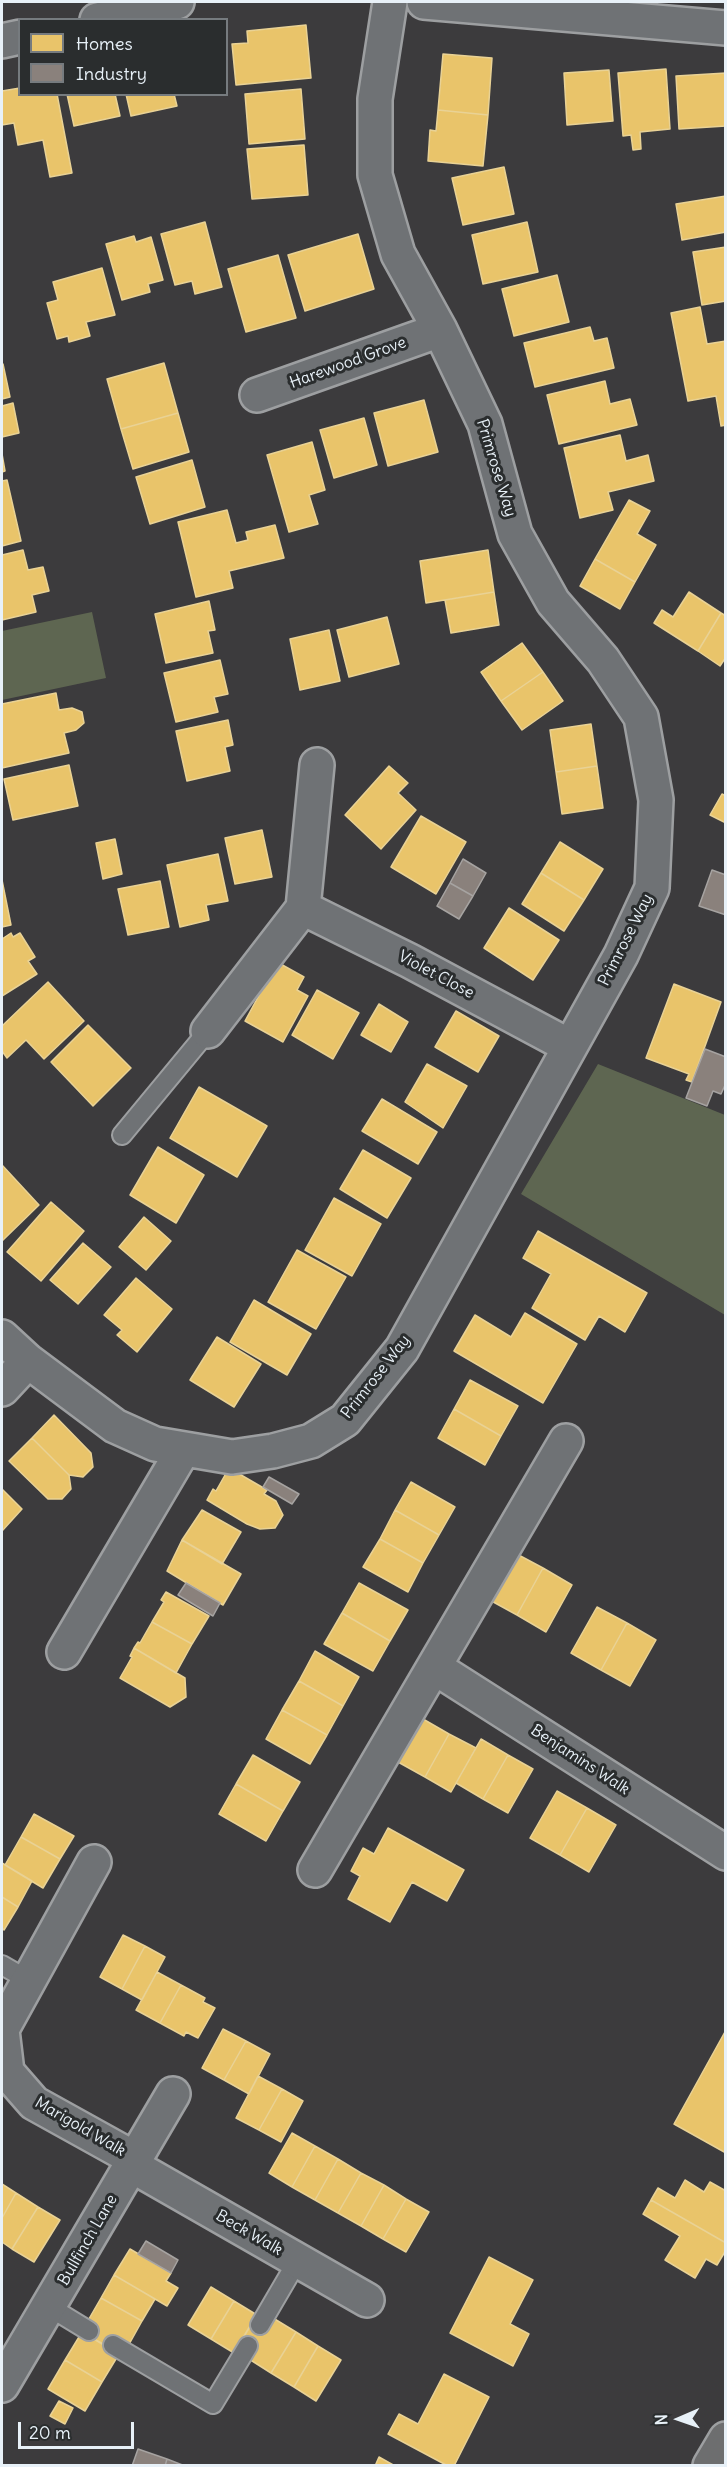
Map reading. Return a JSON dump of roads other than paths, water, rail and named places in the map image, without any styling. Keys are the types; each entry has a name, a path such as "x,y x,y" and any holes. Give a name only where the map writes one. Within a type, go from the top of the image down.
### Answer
{"main road":[{"path":"710,2466 726,2439"}],"street":[{"path":"106,18 177,2"},
{"name":"Primrose Way","path":"2,1337 28,1360 115,1426 154,1444 232,1457 273,1451 311,1441 345,1420 402,1349 621,955 652,888 654,789 641,717 603,660 553,602 515,534 485,424 440,330 398,254 375,175 375,99 390,2"},
{"path":"424,2 726,28"},
{"path":"2,41 18,37"},
{"name":"Harewood Grove","path":"257,395 440,330"},
{"path":"208,1031 303,908 317,765"},
{"name":"Violet Close","path":"303,908 569,1046"},
{"path":"2,1389 28,1360"},
{"path":"315,1870 566,1441"},
{"path":"64,1652 183,1450"},
{"name":"Benjamins Walk","path":"434,1667 726,1853"},
{"name":"Marigold Walk","path":"94,1862 15,1973 2,2029 7,2072 34,2103 133,2162"},
{"name":"Bullfinch Lane","path":"2,2385 13,2340 48,2306 173,2094"},
{"name":"Beck Walk","path":"133,2162 367,2300"}],"lane":[{"path":"122,1135 208,1031"},
{"path":"260,2325 298,2260"},
{"path":"48,2306 89,2331"},
{"path":"113,2345 213,2404 248,2346"}]}
